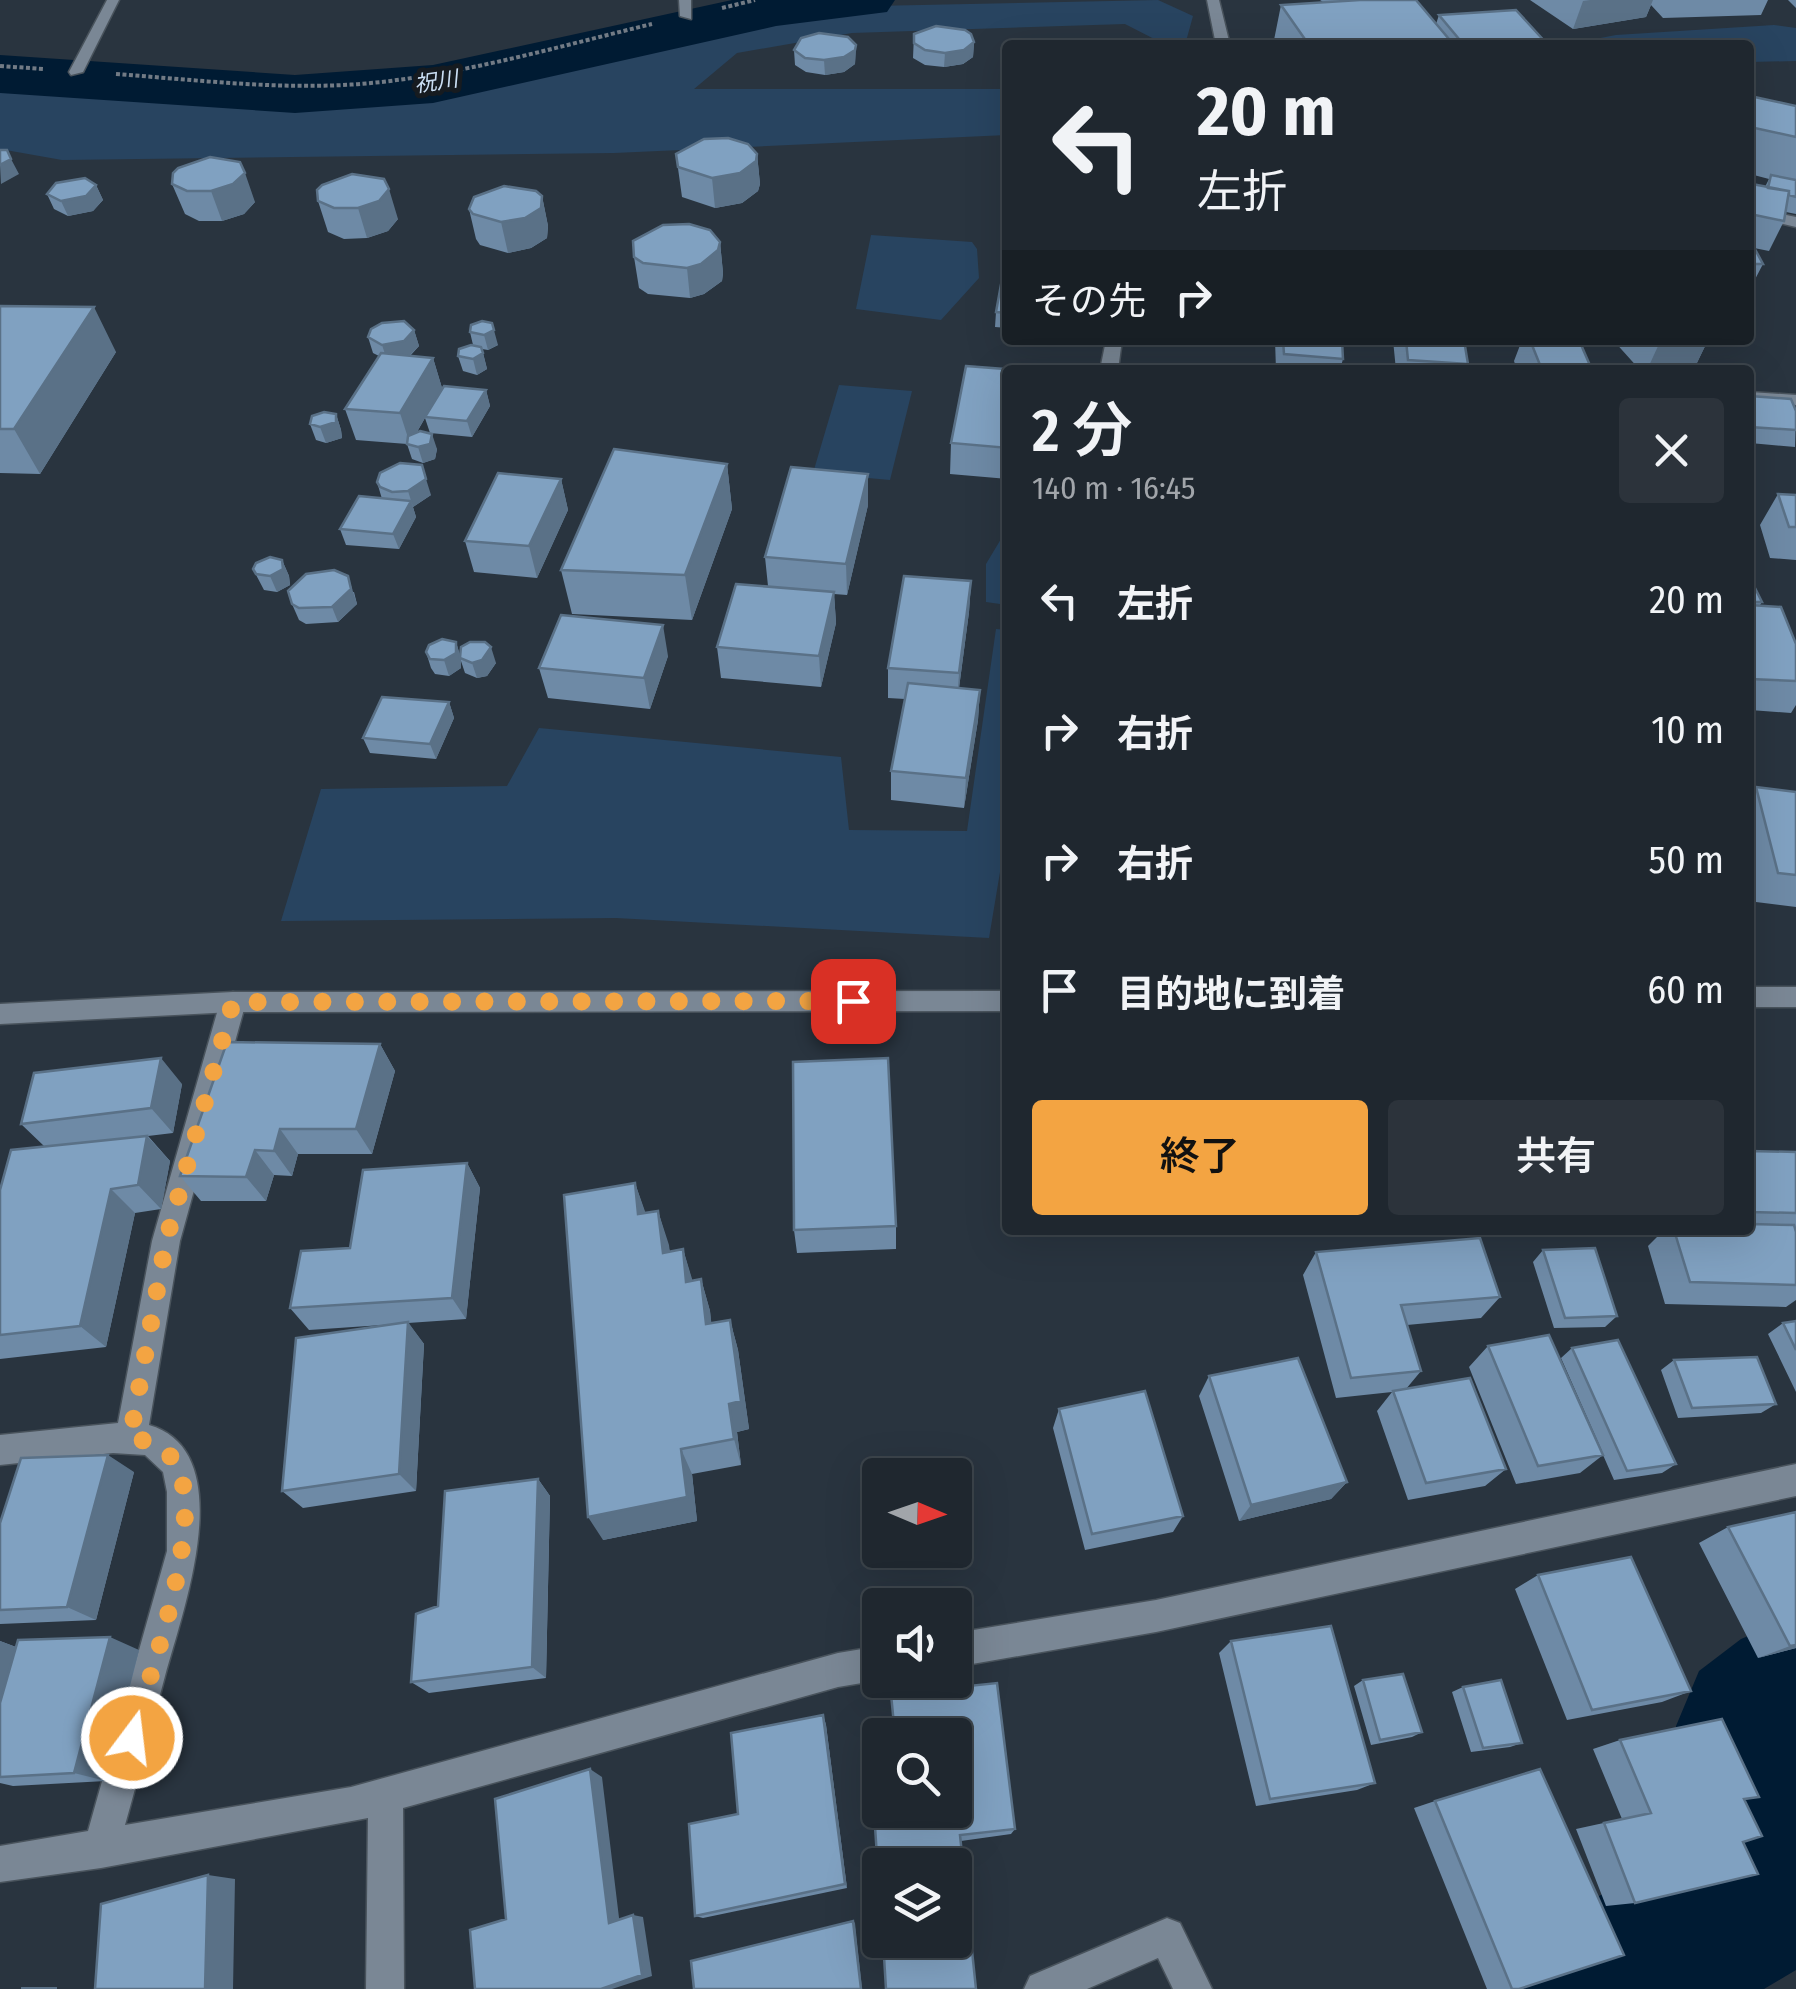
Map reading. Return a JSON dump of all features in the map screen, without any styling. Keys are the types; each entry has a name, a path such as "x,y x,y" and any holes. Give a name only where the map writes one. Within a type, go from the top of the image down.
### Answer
{"street":[{"path":"76,72 113,0"},
{"path":"686,0 686,16"},
{"path":"1212,0 1222,40"},
{"path":"1758,214 1796,222"},
{"path":"1754,397 1796,400"},
{"path":"1754,998 1796,997"},
{"path":"0,1014 233,1002 1002,1000"},
{"path":"130,1438 166,1241 233,1002"},
{"path":"0,1450 130,1438 150,1440 176,1463 183,1492 184,1551 101,1850"},
{"path":"972,1647 1156,1616 1796,1480"},
{"path":"0,1864 101,1850 386,1796 862,1667"},
{"path":"385,1989 386,1796"},
{"path":"1043,1989 1167,1936 1193,1989"}],"path":[{"path":"76,72 299,86 359,84 419,77 686,16"}],"shaded area":[{"path":"1158,0 1193,16 1186,40 1156,40 1125,24 852,33 737,53 694,89 1002,89 1002,135 614,153 62,160 0,149 0,74 217,91 397,97 776,8"},
{"path":"1774,25 1796,28 1796,61 1754,62 1754,40 1590,40"},
{"path":"871,235 972,242 977,249 979,278 941,320 856,309"},
{"path":"839,385 912,391 890,480 813,473"},
{"path":"1002,537 1002,604 986,602 986,564"},
{"path":"996,629 1002,630 1002,860 989,938 616,918 281,921 321,789 507,786 539,728 841,757 849,830 967,831"}],"building":[{"path":"1416,0 1450,40 1306,40 1281,5"},
{"path":"1516,10 1543,40 1460,40 1439,15"},
{"path":"936,26 965,30 974,42 964,50 945,53 925,50 914,43 914,34"},
{"path":"819,33 848,37 856,45 855,50 844,57 824,60 805,58 794,50 801,38"},
{"path":"1754,97 1796,106 1796,137 1754,128"},
{"path":"728,138 748,144 757,154 756,161 740,173 712,178 678,167 676,154 704,139"},
{"path":"0,150 7,150 11,159 0,165"},
{"path":"210,157 240,162 245,173 233,184 211,191 187,191 172,184 178,168"},
{"path":"352,174 384,179 389,189 379,201 358,208 334,208 318,201 317,190 322,185"},
{"path":"1771,175 1796,180 1796,197 1789,195 1789,191 1768,188"},
{"path":"85,178 96,185 86,196 61,201 47,194 56,183"},
{"path":"1754,184 1789,191 1784,221 1754,215"},
{"path":"504,186 536,191 542,196 541,208 525,218 501,222 473,214 469,209 474,197"},
{"path":"689,224 710,230 720,242 718,250 701,264 687,268 643,263 634,257 633,241 663,225"},
{"path":"1754,247 1763,264 1754,264"},
{"path":"1002,279 1002,312 996,312"},
{"path":"0,306 94,307 14,429 0,429"},
{"path":"404,321 414,330 404,341 382,345 368,337 371,329 382,323"},
{"path":"492,323 494,330 484,335 470,332 471,325"},
{"path":"1283,345 1342,345 1343,359 1284,354"},
{"path":"1406,345 1465,345 1468,364 1408,360"},
{"path":"1532,345 1581,345 1590,365 1540,365"},
{"path":"481,347 483,353 473,359 458,356 459,349"},
{"path":"381,353 433,358 400,413 345,409"},
{"path":"966,366 1002,369 1002,447 951,443"},
{"path":"444,386 486,390 467,421 425,417"},
{"path":"1754,396 1791,399 1796,411 1796,430 1754,427"},
{"path":"336,414 336,422 320,427 310,424 312,416"},
{"path":"420,431 432,434 430,444 407,444 408,436"},
{"path":"614,449 727,464 685,575 561,570"},
{"path":"400,463 422,465 426,479 408,491 392,492 380,487 380,473"},
{"path":"791,467 868,474 846,564 765,557"},
{"path":"498,473 561,479 529,546 465,541"},
{"path":"1778,494 1796,495 1796,527 1789,527"},
{"path":"359,496 411,501 393,534 340,529"},
{"path":"270,557 282,560 283,569 270,576 256,574 256,563"},
{"path":"334,570 348,576 351,589 332,607 299,608 292,604 288,591 306,574"},
{"path":"904,576 971,581 959,673 888,668"},
{"path":"736,584 834,592 819,656 717,647"},
{"path":"1754,586 1762,602 1754,602"},
{"path":"1754,605 1781,607 1796,644 1796,681 1754,679"},
{"path":"561,615 663,625 644,678 539,668"},
{"path":"442,639 456,642 456,653 444,660 430,659 426,652 429,645"},
{"path":"470,642 485,642 491,647 482,660 472,663 460,658 461,647"},
{"path":"908,683 980,690 966,778 891,771"},
{"path":"382,697 449,702 430,744 363,738"},
{"path":"1756,787 1796,792 1796,875 1778,873"},
{"path":"227,1042 380,1044 356,1129 280,1129 274,1151 255,1150 246,1177 180,1176"},
{"path":"161,1058 151,1108 21,1124 34,1073"},
{"path":"888,1058 896,1226 794,1230 793,1062"},
{"path":"147,1136 138,1185 111,1189 80,1326 0,1335 0,1190 11,1150"},
{"path":"1754,1151 1796,1152 1796,1213 1754,1212"},
{"path":"467,1163 452,1298 290,1308 301,1251 350,1248 363,1170"},
{"path":"635,1183 638,1214 658,1211 663,1253 683,1249 686,1282 701,1279 706,1324 730,1320 741,1401 729,1404 734,1439 681,1449 687,1497 588,1517 564,1195"},
{"path":"1754,1224 1794,1225 1796,1285 1690,1282 1676,1235 1754,1235"},
{"path":"1480,1238 1500,1297 1401,1305 1421,1371 1351,1378 1316,1252"},
{"path":"1595,1248 1617,1316 1565,1318 1543,1250"},
{"path":"1796,1321 1796,1350 1783,1323"},
{"path":"408,1322 399,1474 282,1491 296,1338"},
{"path":"1549,1335 1603,1455 1538,1466 1488,1346"},
{"path":"1618,1340 1676,1464 1627,1471 1572,1348"},
{"path":"1757,1357 1776,1404 1692,1408 1674,1360"},
{"path":"1298,1358 1347,1482 1251,1505 1209,1376"},
{"path":"1470,1378 1506,1469 1426,1483 1393,1391"},
{"path":"1145,1391 1183,1516 1092,1534 1059,1409"},
{"path":"108,1455 67,1607 0,1610 0,1523 21,1458"},
{"path":"538,1479 532,1667 411,1682 416,1614 438,1606 445,1491"},
{"path":"1796,1512 1796,1645 1790,1646 1728,1527"},
{"path":"1631,1557 1691,1691 1592,1710 1538,1575"},
{"path":"1331,1626 1375,1783 1270,1799 1231,1641"},
{"path":"110,1637 74,1773 0,1777 0,1703 18,1640"},
{"path":"1403,1674 1422,1732 1380,1740 1363,1680"},
{"path":"1501,1680 1522,1743 1483,1748 1463,1687"},
{"path":"997,1683 1015,1829 960,1835 961,1848 876,1848 875,1828 972,1828 972,1718 893,1718 891,1698 972,1698 972,1686"},
{"path":"823,1715 845,1884 695,1916 689,1824 738,1814 731,1733"},
{"path":"1722,1719 1759,1797 1744,1799 1762,1836 1743,1842 1758,1874 1635,1903 1604,1823 1651,1813 1620,1740"},
{"path":"590,1769 609,1923 633,1915 642,1975 601,1989 475,1989 470,1930 506,1919 495,1799"},
{"path":"1540,1769 1624,1955 1512,1989 1435,1801"},
{"path":"208,1875 205,1989 95,1989 101,1904"},
{"path":"853,1921 861,1989 694,1989 691,1961"},
{"path":"972,1950 976,1989 886,1989 884,1958 972,1958"}],"waterway":[{"name":"祝川","path":"0,74 295,94 433,84 776,8 866,0"},
{"path":"1603,1989 1745,1906 1759,1826 1754,1726 1796,1694"}],"route":[{"path":"132,1738 184,1551 183,1492 176,1463 150,1440 130,1438 166,1241 233,1002 853,1001"}]}
